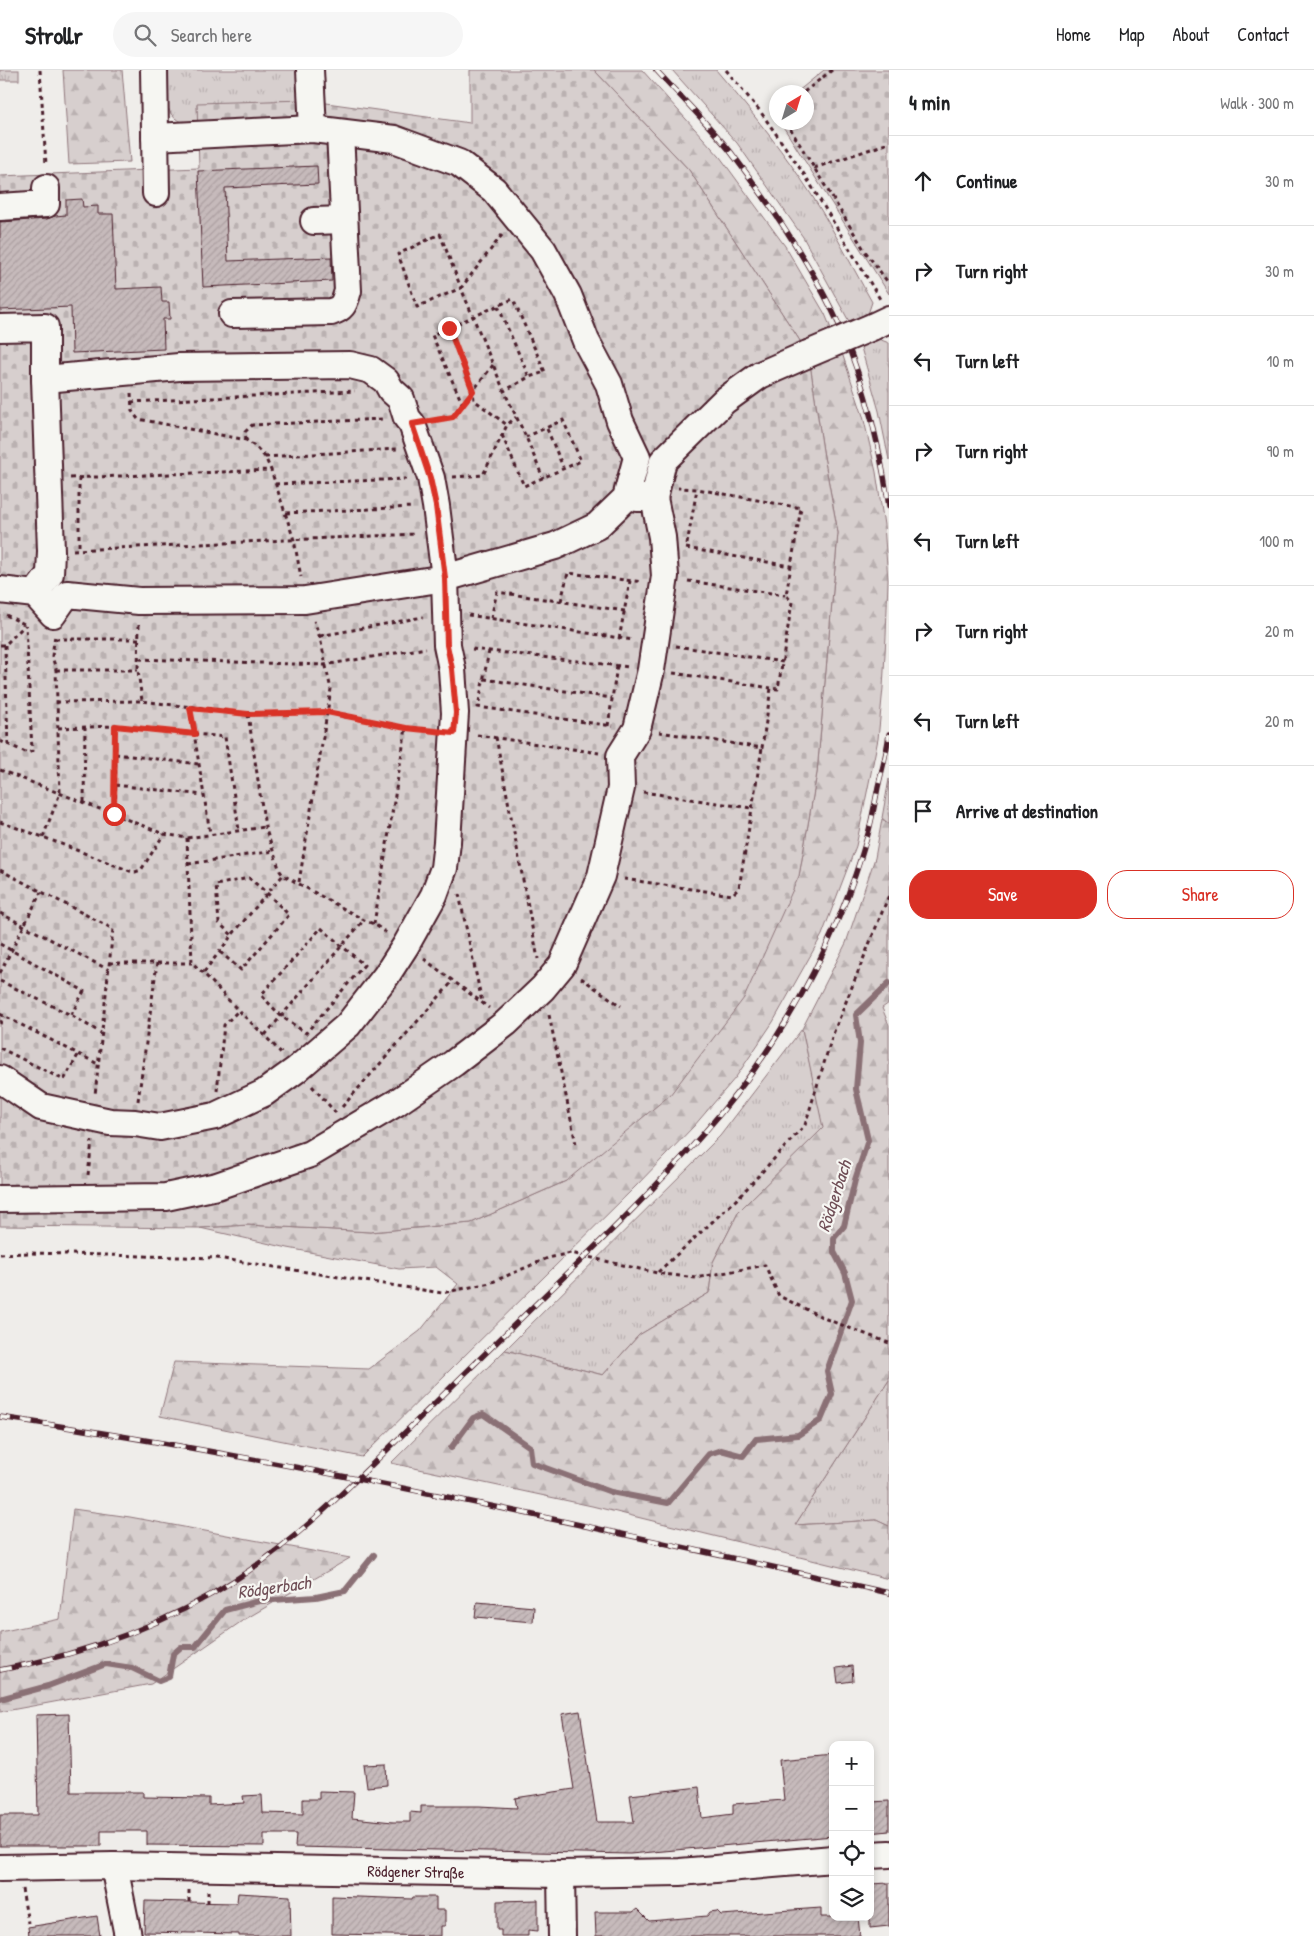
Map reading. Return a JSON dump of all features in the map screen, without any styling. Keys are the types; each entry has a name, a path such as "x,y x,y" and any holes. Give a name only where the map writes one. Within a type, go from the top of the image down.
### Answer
{"street":[{"path":"154,70 156,193"},
{"path":"310,70 313,129"},
{"path":"0,328 45,327 45,379 50,479 45,573 58,616 139,601 305,600 445,578 555,546 597,526 626,498 637,457 620,420 609,384 586,341 568,294 543,250 494,190 459,163 394,139 313,129 155,137"},
{"path":"232,314 332,312 340,309 348,291 340,133"},
{"path":"0,207 46,204 46,176"},
{"path":"314,221 344,220"},
{"path":"0,1199 166,1197 217,1186 310,1154 344,1121 396,1103 446,1069 506,1023 543,988 562,965 601,876 621,788 620,756 637,729 651,670 664,580 662,537 656,492 663,461 724,401 760,374 808,354 882,318"},
{"path":"0,1080 41,1107 110,1122 160,1127 215,1116 264,1093 296,1070 348,1025 386,976 406,946 434,895 444,868 456,713 452,669 447,645 445,578 436,506 430,478 414,430 401,399 391,390 386,381 371,370 350,365 179,367 45,379"},
{"path":"637,457 663,461"},
{"path":"626,498 656,492"},
{"path":"0,590 45,573"},
{"path":"874,1856 889,1854"},
{"name":"Rödgener Straße","path":"9,1868 114,1866 561,1874 680,1872 829,1859"},
{"path":"114,1866 128,1936"},
{"path":"561,1874 562,1936"}],"path":[{"path":"40,70 46,176"},
{"path":"726,70 760,110 806,177 882,318"},
{"path":"813,85 832,70"},
{"path":"791,130 865,251 889,284"},
{"path":"814,168 889,143"},
{"path":"516,217 461,288 418,307 398,254 440,234 461,288 493,365 543,478"},
{"path":"463,405 432,335 513,299 545,372 504,391"},
{"path":"498,306 529,378"},
{"path":"449,328 473,391 474,400 507,425"},
{"path":"265,457 414,430 453,417 493,365"},
{"path":"131,402 391,390"},
{"path":"502,435 524,486 563,467 581,461 563,420 526,437"},
{"path":"246,440 245,432 252,425 414,430"},
{"path":"547,429 563,467"},
{"path":"50,479 271,470"},
{"path":"79,478 79,549"},
{"path":"656,492 697,489 801,508 786,595"},
{"path":"685,556 697,489"},
{"path":"286,513 436,506"},
{"path":"45,573 79,549 439,533"},
{"path":"686,548 790,566"},
{"path":"561,601 568,573 630,581 664,580 786,595 792,602 778,689 771,688 739,888 732,896 601,876"},
{"path":"619,639 630,581"},
{"path":"491,618 497,592 625,611"},
{"path":"139,601 138,670 142,701"},
{"path":"320,636 447,612 783,662"},
{"path":"0,613 26,625"},
{"path":"43,837 60,794 56,670 52,656 58,616 139,638"},
{"path":"8,744 2,645 26,625"},
{"path":"0,741 28,753 32,751 26,625"},
{"path":"489,651 478,707 762,748"},
{"path":"608,726 617,666"},
{"path":"56,670 138,670"},
{"path":"484,679 612,698"},
{"path":"56,702 142,701 248,714 327,712 406,728 496,737 620,756"},
{"path":"190,708 210,833"},
{"path":"248,714 265,827 280,871 374,924 482,1002 506,1023"},
{"path":"58,728 115,726 224,737 239,830"},
{"path":"114,814 115,726"},
{"path":"84,802 85,728"},
{"path":"374,924 406,728"},
{"path":"496,737 543,988 576,1144"},
{"path":"115,754 198,764"},
{"path":"0,770 164,834 187,838 210,833 265,827"},
{"path":"115,785 203,795"},
{"path":"621,788 752,808"},
{"path":"0,822 135,872 141,870 164,834"},
{"path":"187,838 192,963"},
{"path":"188,864 274,850"},
{"path":"444,868 456,882 462,901 482,1002"},
{"path":"0,870 113,929 101,1033 86,1198"},
{"path":"204,972 283,874"},
{"path":"220,952 241,970 289,915 249,878 216,885 219,923 232,935"},
{"path":"0,973 41,892"},
{"path":"657,1273 738,1198 805,1126 833,1034 889,895"},
{"path":"0,913 109,970"},
{"path":"265,1035 364,920"},
{"path":"321,928 343,945 364,965 306,1033 282,1016 261,995 321,928"},
{"path":"0,944 84,990 71,1015"},
{"path":"109,963 192,963 204,972 238,1011 265,1035 344,1121 452,982"},
{"path":"135,1123 157,963"},
{"path":"562,965 620,1006"},
{"path":"0,981 71,1015 101,1033"},
{"path":"215,1116 224,1025 238,1011"},
{"path":"0,1014 98,1064"},
{"path":"0,1024 4,1016"},
{"path":"0,1048 64,1080 78,1055"},
{"path":"0,1254 31,1253 217,1258 442,1293 490,1283 548,1258 571,1253 657,1273 696,1278 765,1265 779,1296 826,1319 889,1343"},
{"path":"9,1868 28,1923"}],"green space":[{"path":"0,70 19,70 19,80 0,80"},
{"path":"63,70 122,70 130,162 69,164"},
{"path":"165,70 303,70 305,100 197,104 198,123 186,123 172,115 168,108"},
{"path":"470,70 594,70 689,170 802,344 810,364 838,533 817,773 799,876 744,998 670,1095 566,1181 471,1223 370,1232 248,1225 200,1228 0,1226 0,176 199,168 197,103 305,100 470,123"},
{"path":"594,70 642,70 720,157 785,246 825,314 832,331 802,344 689,170"},
{"path":"672,70 716,70 760,123 801,179 838,240 872,302 867,317 851,325 803,237 737,143"},
{"path":"824,70 889,70 889,294 785,130 814,130 814,85 806,85"},
{"path":"876,338 889,343 889,460 879,411 860,344"},
{"path":"842,353 863,416 876,472 884,525 888,580 883,688 878,739 856,846 822,935 773,1022 736,1077 694,1126 635,1187 362,1457 160,1416 174,1362 369,1369 420,1331 458,1284 436,1267 399,1269 288,1248 200,1228 248,1225 370,1232 471,1223 566,1181 799,876 817,773 838,533 810,364"},
{"path":"889,779 889,824 882,818"},
{"path":"882,819 889,824 889,1003 882,1008 889,1025 889,1380 795,1525 876,1520 889,1526 889,1579 592,1506 391,1463 505,1350 603,1375 639,1335 709,1293 713,1262 739,1211 823,1128 802,1029 846,943 875,858"},
{"path":"802,1029 824,1128 739,1211 713,1262 709,1293 639,1335 603,1375 505,1350 720,1136"},
{"path":"889,1380 889,1526 876,1520 795,1525"},
{"path":"73,1509 130,1517 350,1558 242,1621 151,1684 0,1712 0,1632 60,1619"}],"building":[{"path":"317,166 318,184 225,188 228,261 331,257 332,281 203,287 198,171"},
{"path":"82,199 83,207 98,206 98,214 113,214 116,289 161,287 162,302 169,302 170,319 163,319 164,349 72,353 71,307 0,310 0,222 47,219 66,215 66,200"},
{"path":"477,1602 534,1607 533,1622 475,1617"},
{"path":"852,1666 853,1681 838,1683 836,1668"},
{"path":"580,1711 597,1822 634,1822 630,1795 699,1787 702,1818 733,1814 733,1804 784,1800 780,1760 829,1755 829,1836 630,1854 295,1847 296,1834 264,1834 264,1846 147,1845 147,1831 101,1831 101,1846 0,1846 0,1815 38,1815 36,1715 69,1714 71,1792 143,1792 143,1797 209,1798 209,1805 244,1803 243,1796 262,1795 263,1813 303,1814 303,1799 319,1799 319,1791 354,1792 352,1818 410,1822 410,1812 421,1813 421,1806 517,1808 515,1798 574,1789 562,1714"},
{"path":"386,1764 387,1785 367,1787 364,1765"},
{"path":"889,1801 889,1831 874,1833 874,1802"},
{"path":"889,1883 889,1926 870,1928 870,1921 874,1921 874,1884"},
{"path":"238,1893 290,1896 291,1936 144,1932 145,1901 234,1903 237,1902"},
{"path":"332,1896 412,1899 413,1897 436,1897 436,1910 445,1910 445,1926 441,1926 441,1936 332,1934"},
{"path":"538,1900 538,1931 528,1930 528,1936 501,1936 501,1930 497,1930 497,1901"},
{"path":"821,1908 821,1917 829,1917 829,1921 858,1921 860,1936 596,1936 595,1912 633,1912 637,1909 649,1921 707,1916 710,1912 717,1911 721,1915"},
{"path":"97,1916 100,1936 29,1936 28,1927"}],"waterway":[{"name":"Rödgerbach","path":"451,1448 473,1418 483,1414 530,1447 532,1463 611,1492 668,1503 709,1454 721,1450 743,1456 756,1439 798,1435 821,1420 832,1394 827,1371 852,1300 845,1273 834,1252 834,1238 844,1226 855,1180 868,1140 856,1089 860,1043 856,1015 889,983"},
{"name":"Rödgerbach","path":"0,1699 48,1686 106,1664 132,1668 159,1681 169,1677 173,1654 181,1647 195,1647 225,1610 259,1601 316,1597 345,1591 374,1555"}],"railway":[{"path":"656,70 730,151 785,228 821,289 852,356 868,405 889,506"},
{"path":"0,1670 63,1655 124,1636 153,1624 211,1595 258,1564 316,1518 352,1484 654,1188 731,1101 780,1030 822,955 855,875 869,828 889,734"},
{"path":"0,1417 112,1434 335,1475 557,1520 889,1593"}],"route":[{"path":"114,814 115,726 195,734 190,708 248,714 327,712 406,728 454,733 456,713 452,669 447,645 445,578 436,506 430,478 412,424 453,417 473,391 449,328"}]}
